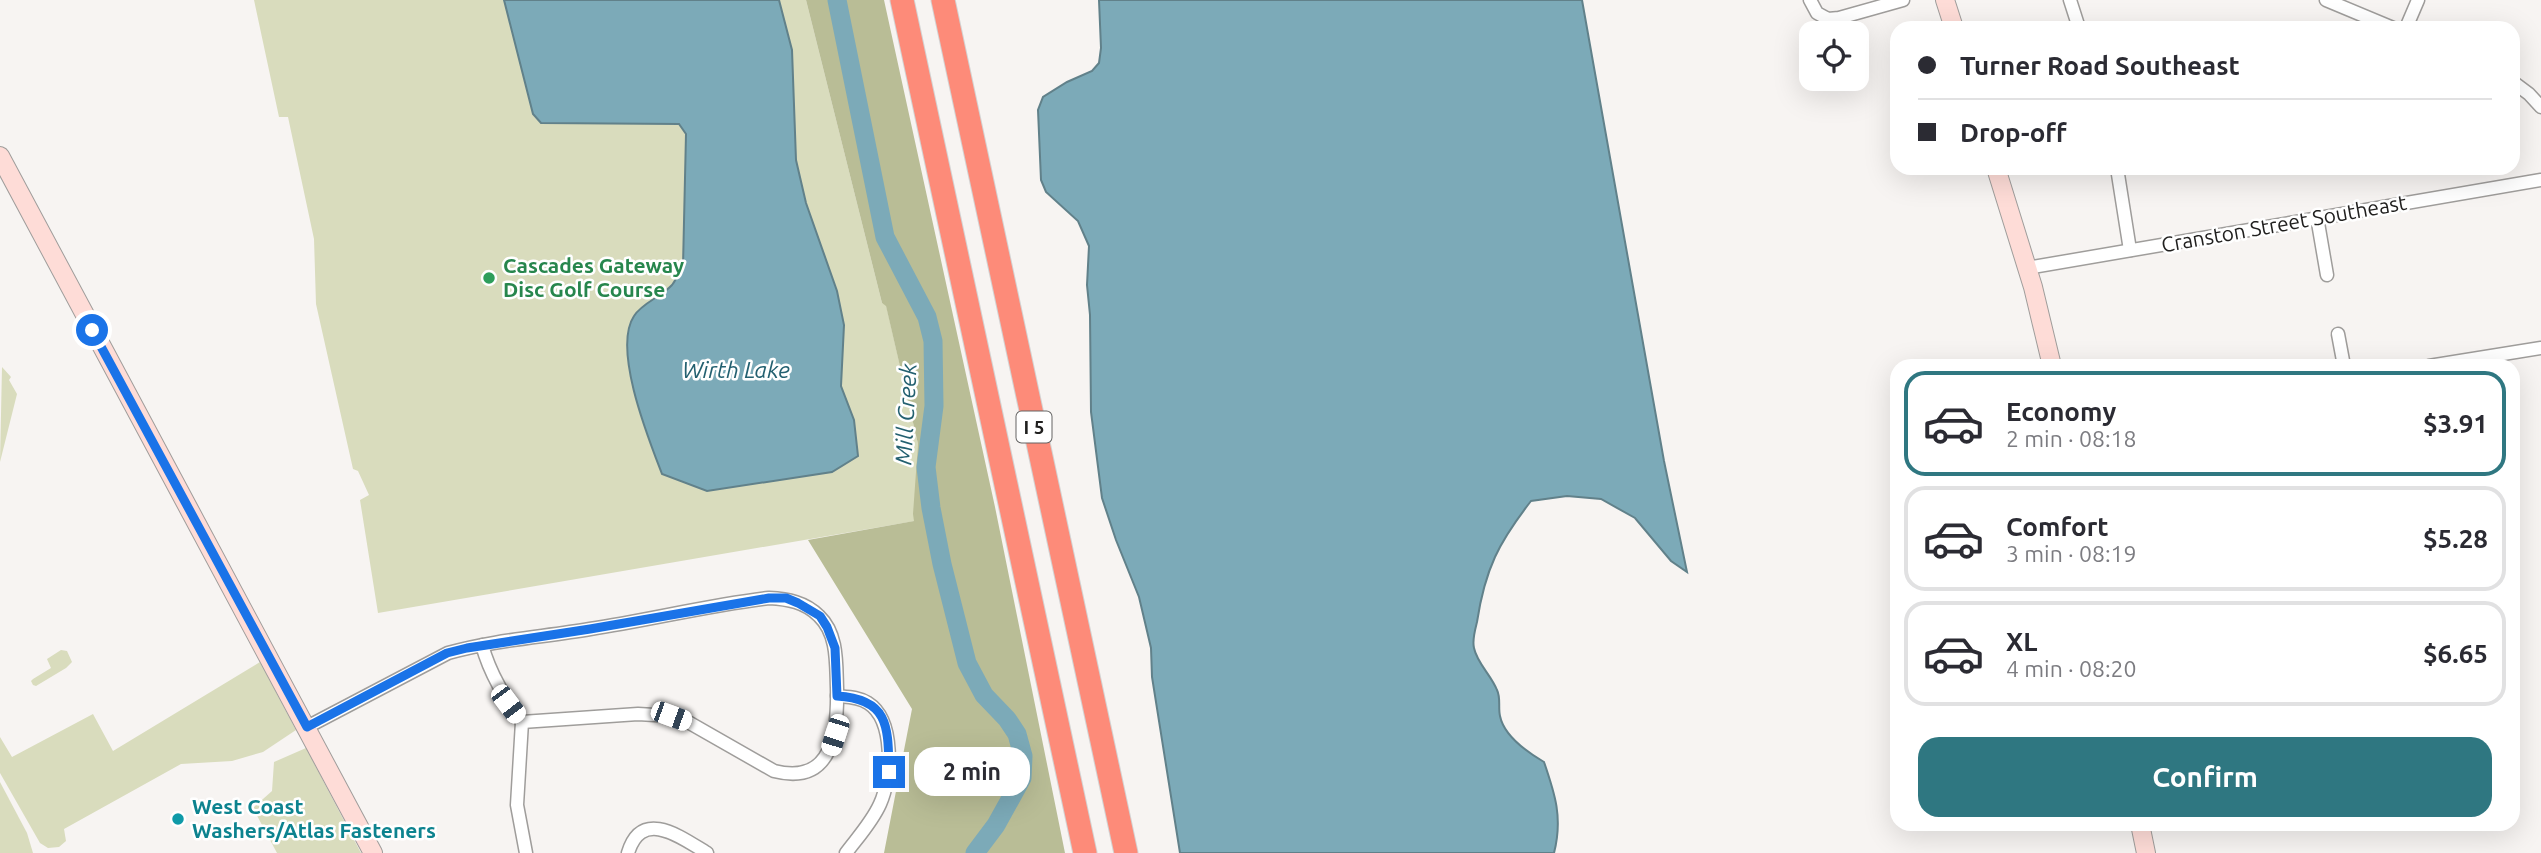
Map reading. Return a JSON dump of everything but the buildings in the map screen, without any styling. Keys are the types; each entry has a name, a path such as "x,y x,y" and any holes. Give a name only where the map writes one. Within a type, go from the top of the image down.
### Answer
{"highway":[{"name":"I 5","path":"902,0 1085,853"},
{"name":"I 5","path":"943,0 1126,853"}],"main road":[{"path":"1945,0 1952,21"},
{"path":"0,156 373,853"},
{"path":"1998,175 2027,268 2050,359"},
{"path":"2141,831 2146,853"}],"street":[{"path":"1810,0 1817,13 1833,19 1903,0"},
{"path":"2070,0 2077,21"},
{"path":"2326,0 2376,21"},
{"path":"2409,21 2418,0"},
{"path":"2520,87 2541,107"},
{"path":"2118,175 2130,250"},
{"name":"Cranston Street Southeast","path":"2027,268 2541,180"},
{"path":"2318,217 2327,275"},
{"path":"2338,334 2343,359"},
{"path":"2473,359 2541,348"},
{"path":"307,727 447,653 756,599 786,598 808,608 820,616 835,648 835,735 822,762 800,774 788,775 774,771 696,726 671,716 638,714 522,722"},
{"path":"482,645 486,661 500,690 522,722 517,805 526,853"},
{"path":"837,696 853,697 871,704 880,713 888,744 889,772 886,790 879,807 846,853"},
{"path":"628,853 636,838 645,831 659,829 670,830 707,853"}],"green space":[{"path":"254,0 806,0 882,303 886,305 918,444 915,521 378,613 360,500 369,495 358,471 353,469 316,304 314,239 288,117 279,117"},
{"path":"806,0 884,0 995,507 1065,853 884,853 912,709 808,540 914,521 918,444 886,306 882,303"},
{"path":"2,367 11,377 9,380 17,394 0,462"},
{"path":"61,650 67,651 72,662 36,686 33,685 33,679 51,668 47,659"},
{"path":"260,662 296,730 263,752 232,761 181,764 64,829 66,841 59,847 48,848 40,843 0,773 0,737 12,757 93,714 113,751"},
{"path":"306,748 361,853 277,853 253,808 272,791 274,762"},
{"path":"0,782 27,833 33,853 0,853"}],"water":[{"name":"Wirth Lake","path":"504,0 779,0 792,50 796,160 806,203 837,291 844,325 841,386 854,420 858,456 832,472 707,491 662,474 635,395 627,350 628,331 637,311 672,285 683,266 686,134 679,124 541,123 533,114"},
{"path":"1099,0 1582,0 1664,461 1687,572 1671,561 1635,518 1601,499 1567,496 1531,501 1495,557 1480,603 1474,648 1497,690 1500,716 1506,730 1524,748 1544,762 1558,817 1554,853 1180,853 1152,677 1151,648 1139,597 1102,498 1091,412 1087,285 1089,246 1078,221 1046,192 1041,180 1038,110 1043,97 1092,71 1099,63"}],"waterway":[{"name":"Mill Creek","path":"837,0 885,237 927,317 933,341 934,406 926,467 942,564 967,663 984,695 1017,734 1023,756 1022,778 996,825 975,853"}],"place":[{"name":"Cascades Gateway Disc Golf Course","path":"489,278"},
{"name":"West Coast Washers/Atlas Fasteners","path":"178,819"}],"route":[{"path":"92,330 307,727 447,653 756,599 786,598 820,616 827,627 835,648 837,696 863,699 880,713 888,744 889,772"}]}
